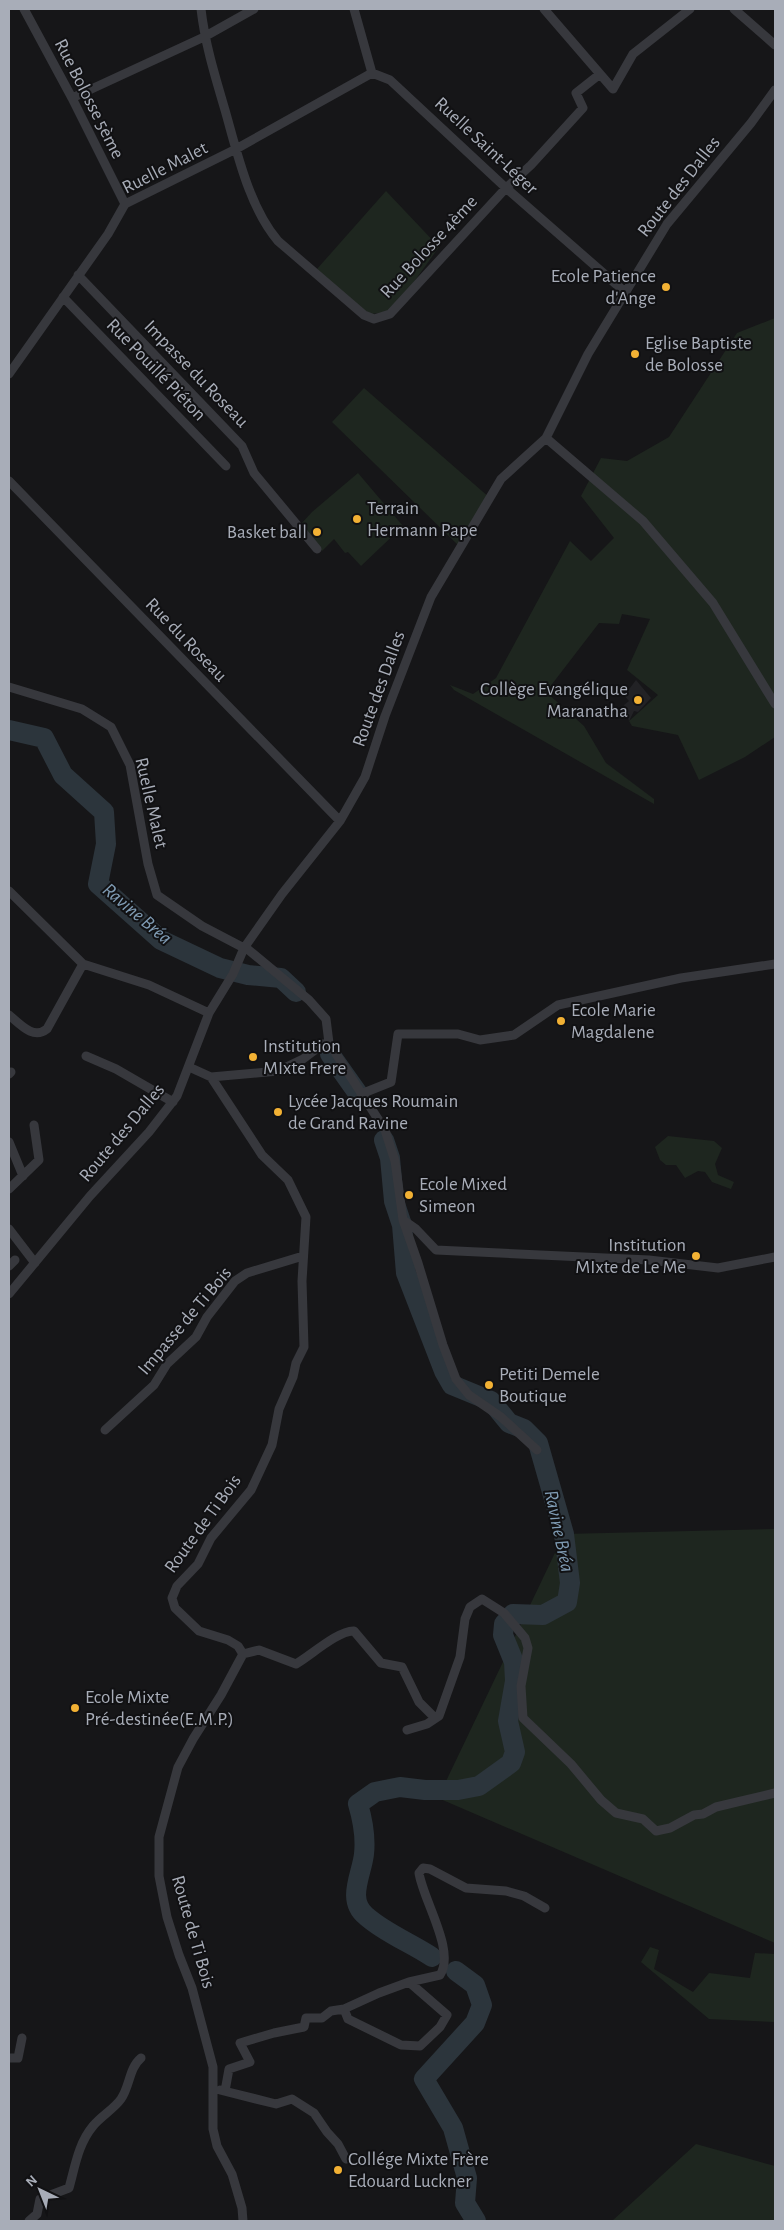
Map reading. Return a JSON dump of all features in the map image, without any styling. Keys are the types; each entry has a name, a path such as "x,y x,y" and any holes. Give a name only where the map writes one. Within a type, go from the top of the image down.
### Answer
{"street":[{"name":"Rue Bolosse 5ème","path":"24,9 72,98 102,163 125,204"},
{"name":"Rue Bolosse 4ème","path":"201,9 204,37 236,149 259,213 268,229 278,241 357,308 374,319 390,314 506,188 531,165 583,109 576,93 600,74"},
{"path":"72,98 204,37 254,9"},
{"path":"354,9 372,74"},
{"path":"544,9 613,89 633,54 690,9"},
{"path":"734,9 775,45"},
{"name":"Ruelle Malet","path":"9,374 108,234 125,204 236,149 372,74"},
{"name":"Ruelle Saint-Léger","path":"372,74 390,80 506,188 626,292"},
{"name":"Route des Dalles","path":"9,1294 90,1196 149,1132 173,1102 189,1067 209,1013 233,974 245,947 282,894 340,821 365,777 385,716 431,597 501,479 546,438 588,354 667,224 752,124 775,90"},
{"name":"Impasse du Roseau","path":"78,275 242,446 254,473 317,549"},
{"name":"Rue Pouillé Piéton","path":"63,297 226,466"},
{"path":"546,438 643,521 713,603 775,704"},
{"name":"Rue du Roseau","path":"9,482 340,821"},
{"name":"Ruelle Malet","path":"9,687 82,710 111,727 130,764 148,864 158,895 202,926 245,947 302,994 326,1019 329,1043"},
{"path":"9,891 83,964 149,985 209,1013"},
{"path":"9,1016 34,1033 42,1033 47,1029 83,964"},
{"path":"361,1094 391,1082 398,1034 458,1034 480,1040 514,1035 558,1006 681,978 775,964"},
{"path":"189,1067 211,1077 278,1071 303,1059 323,1044 329,1043 385,1130 396,1161 403,1220 443,1345 456,1379 468,1395 501,1417 537,1450"},
{"path":"86,1056 116,1069 173,1102"},
{"name":"Route de Ti Bois","path":"211,1077 262,1156 288,1180 306,1217 303,1256 304,1347 296,1363 293,1377 280,1410 272,1445 251,1490 211,1538 198,1564 177,1586 172,1598 175,1608 199,1631 228,1640 238,1646 243,1654 221,1695 192,1739 178,1767 159,1837 159,1876 167,1916 179,1956 192,1988 213,2067 213,2129 217,2146 232,2174 243,2221"},
{"path":"9,1188 39,1160 34,1125"},
{"path":"9,1142 23,1176"},
{"path":"403,1220 416,1229 436,1250 649,1260 718,1268 775,1257"},
{"path":"9,1229 35,1263"},
{"name":"Impasse de Ti Bois","path":"105,1430 154,1385 167,1364 196,1337 207,1317 235,1281 247,1273 303,1256"},
{"path":"407,1730 427,1724 439,1716 455,1676 460,1657 464,1619 470,1607 482,1599 504,1613 525,1638 528,1648 521,1686 523,1718 571,1764 601,1800 616,1813 643,1819 656,1831 670,1828 694,1815 703,1814 716,1807 775,1793"},
{"path":"243,1654 259,1650 296,1664 336,1637 354,1631 381,1663 402,1667 420,1702 435,1718"},
{"path":"225,2091 229,2069 250,2062 240,2042 304,2027 306,2018 322,2018 331,2011 344,2009 409,1982 438,1976 444,1968 444,1957 437,1922 419,1874 423,1868 430,1868 466,1888 506,1891 524,1896 545,1908"},
{"path":"344,2009 348,2019 401,2045 420,2046 440,2027 447,2015 409,1982"},
{"path":"9,2058 18,2058 22,2038"},
{"path":"29,2221 37,2214 40,2199 69,2188 79,2149 86,2136 93,2126 120,2100 130,2081 132,2069 141,2058"},
{"path":"212,2088 276,2104 292,2099 314,2113 338,2144 346,2158"}],"shaded area":[{"path":"386,191 439,247 393,311 364,315 317,269"},
{"path":"775,318 775,737 745,757 699,780 678,735 632,726 629,721 658,695 627,670 650,619 622,614 619,624 599,623 546,692 584,726 606,763 654,799 654,804 454,690 450,685 473,694 496,678 570,541 591,561 614,538 581,496 601,458 627,461 669,437 737,333"},
{"path":"364,388 490,498 458,545 332,422"},
{"name":"Terrain Hermann Pape","path":"358,473 403,526 361,566 348,552 345,553 334,539 322,551 301,524 312,512"},
{"name":"Collège Evangélique Maranatha","path":"636,680 651,698 638,712 634,711 629,721 624,705 629,701 622,693 630,688"},
{"path":"668,1136 714,1141 722,1148 715,1164 718,1175 734,1182 731,1189 712,1182 705,1172 698,1171 685,1178 676,1165 666,1165 660,1160 655,1147"},
{"path":"775,1529 775,1943 438,1798 564,1534"},
{"path":"650,1947 659,1950 654,1969 693,1992 709,1973 750,1978 755,1953 775,1954 775,2022 709,2019 641,1962"},
{"path":"696,2144 775,2166 775,2221 612,2221"}],"waterway":[{"name":"Ravine Bréa","path":"9,730 44,738 63,775 104,812 106,844 98,884 161,940 220,968 248,975 281,978 296,992"},
{"name":"Ravine Bréa","path":"330,1054 359,1095"},
{"name":"Ravine Bréa","path":"384,1140 390,1158 394,1201 402,1225 406,1273 444,1371 452,1385 491,1401 509,1423 524,1429 538,1443 564,1534 570,1583 567,1602 543,1615 513,1614 504,1624 503,1635 514,1662 515,1681 508,1721 515,1752 511,1763 479,1786 458,1790 425,1790 400,1787 375,1792 358,1804 365,1841 356,1895 360,1910 381,1928 432,1957"},
{"name":"Ravine Bréa","path":"456,1971 475,1985 482,2005 475,2023 424,2079 453,2128 467,2178 465,2203 476,2221"}],"place":[{"name":"Ecole Patience d'Ange","path":"666,287"},
{"name":"Eglise Baptiste de Bolosse","path":"635,354"},
{"name":"Terrain Hermann Pape","path":"357,519"},
{"name":"Basket ball","path":"317,532"},
{"name":"Collège Evangélique Maranatha","path":"638,700"},
{"name":"Ecole Marie Magdalene","path":"561,1021"},
{"name":"Institution MIxte Frere","path":"253,1057"},
{"name":"Lycée Jacques Roumain de Grand Ravine","path":"278,1112"},
{"name":"Ecole Mixed Simeon","path":"409,1195"},
{"name":"Institution MIxte de Le Me","path":"696,1256"},
{"name":"Petiti Demele Boutique","path":"489,1385"},
{"name":"Ecole Mixte Pré-destinée(E.M.P.)","path":"75,1708"},
{"name":"Collége Mixte Frère Edouard Luckner","path":"338,2170"}]}
